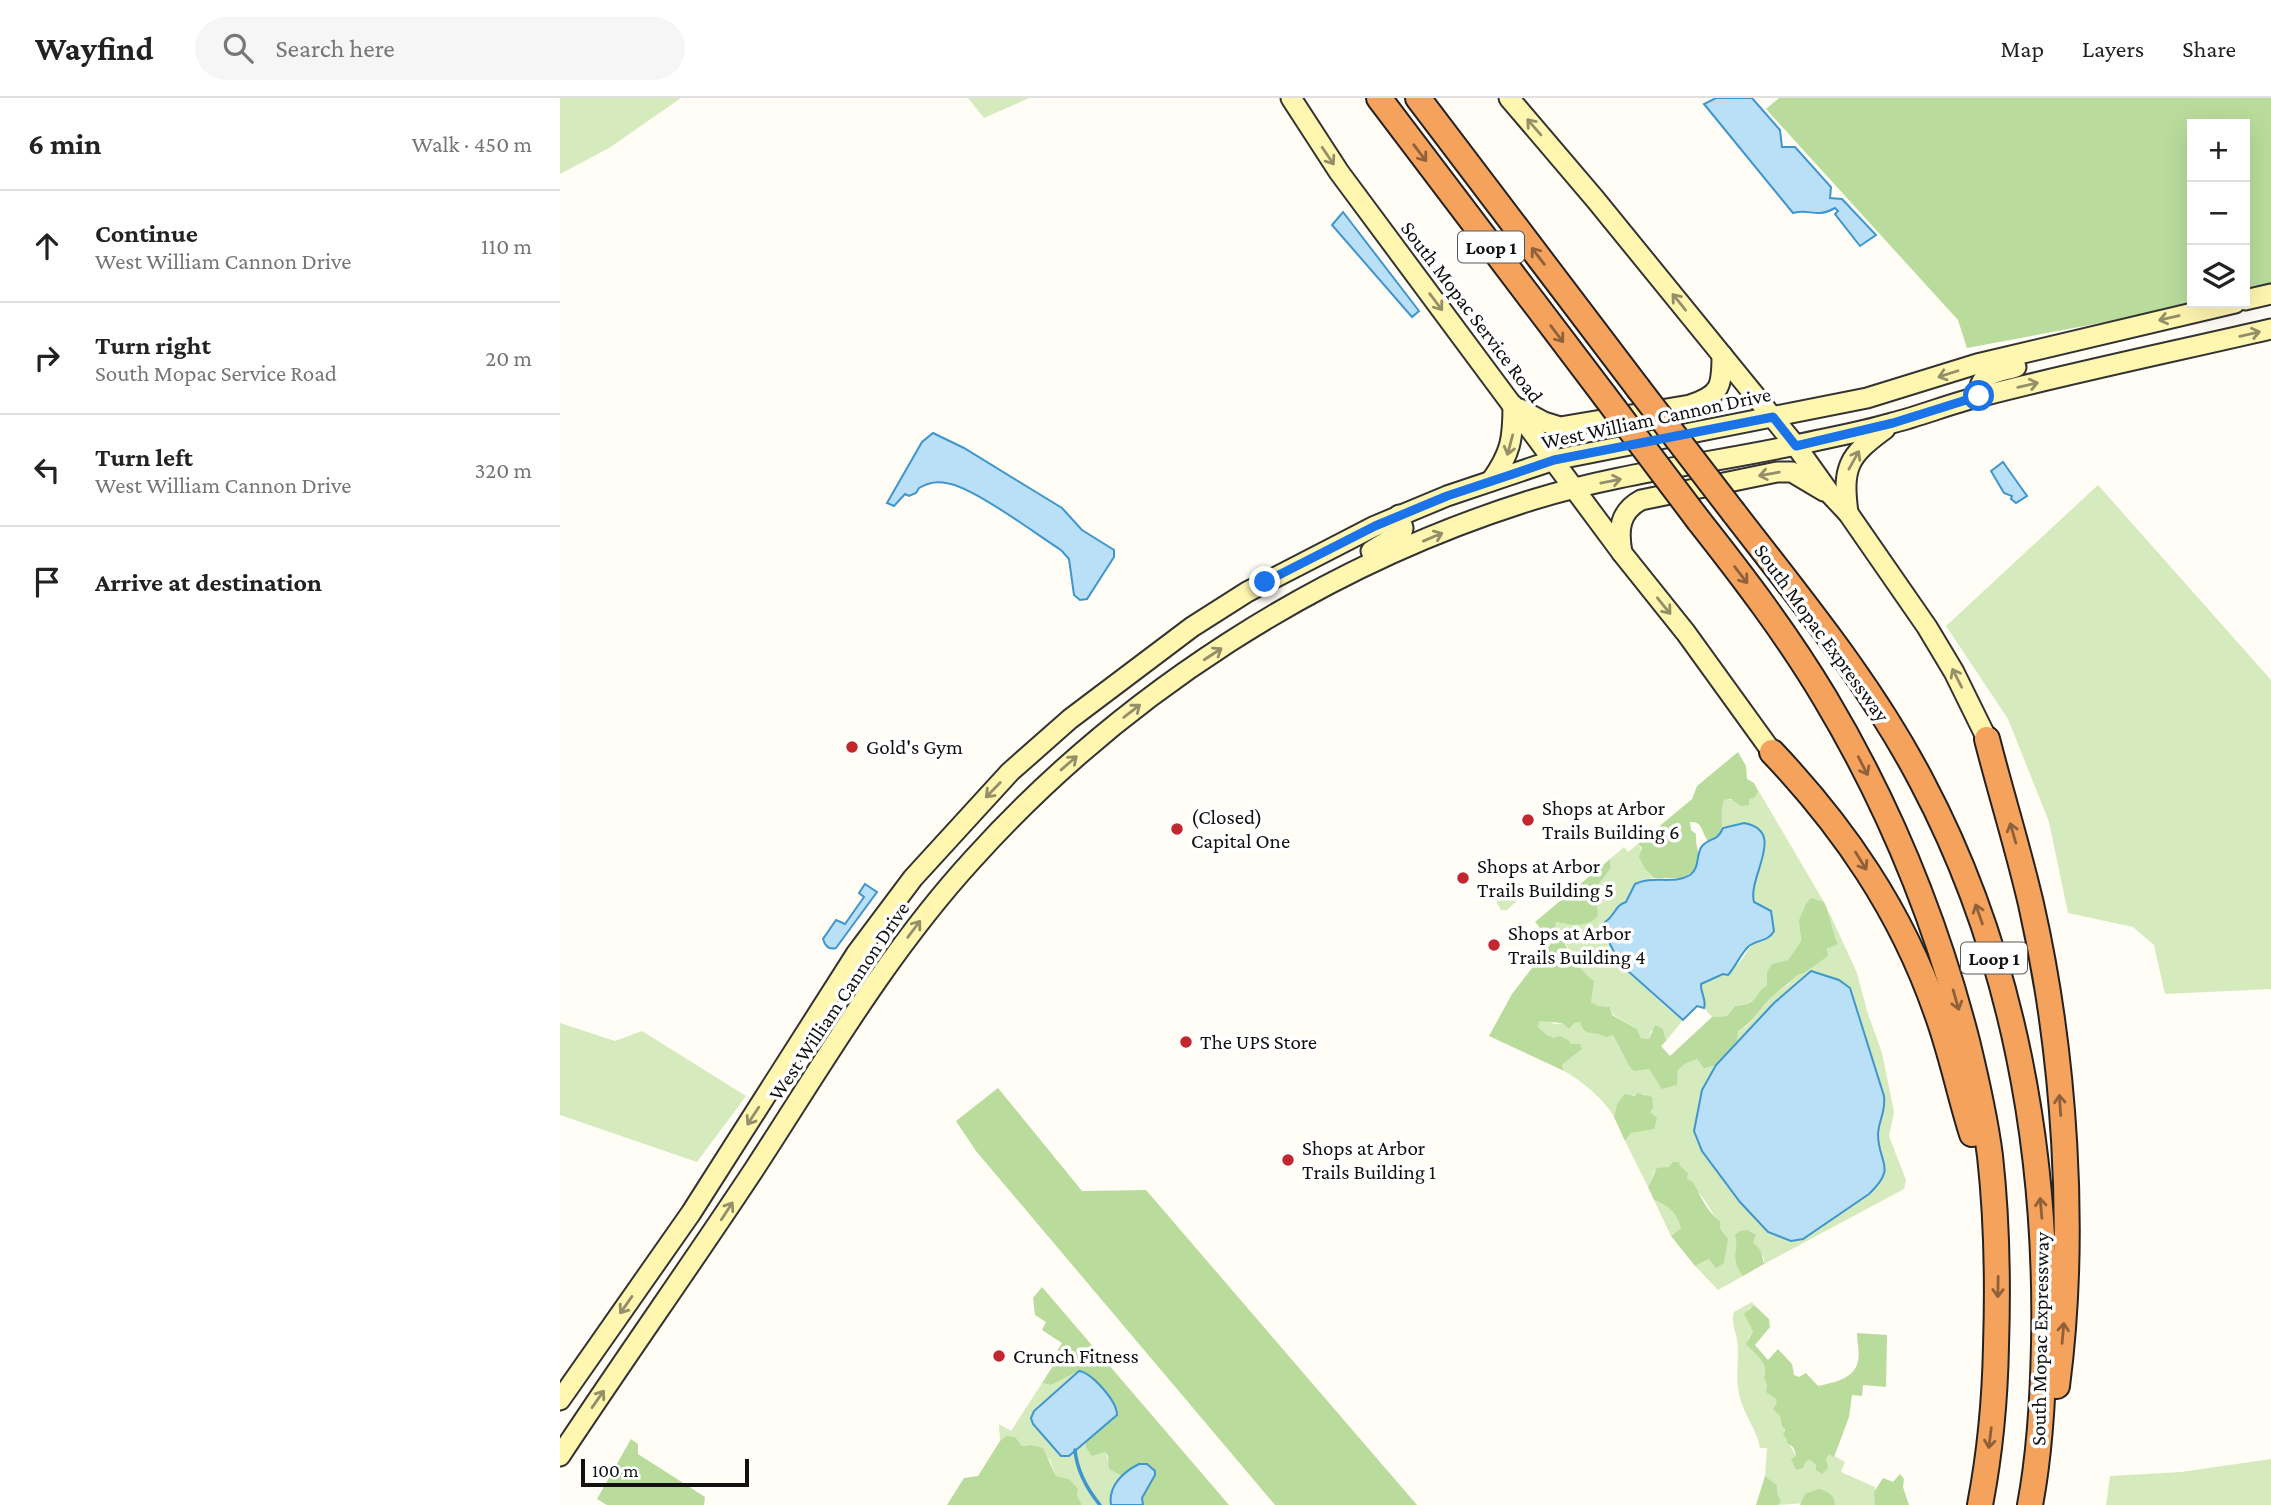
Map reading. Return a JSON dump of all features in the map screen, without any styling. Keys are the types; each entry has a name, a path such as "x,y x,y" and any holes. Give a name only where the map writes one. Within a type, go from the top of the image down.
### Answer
{"highway":[{"name":"South Mopac Expressway","path":"1378,98 1789,640 1825,698 1881,800 1907,859 1928,913 1964,1032 1990,1156 1998,1279 1996,1370 1980,1505"},
{"name":"South Mopac Expressway","path":"1418,98 1852,667 1922,781 1951,840 1995,961 2029,1108 2045,1270 2043,1368 2036,1471 2030,1505"},
{"path":"1987,739 2031,906 2053,1042 2064,1160 2066,1258 2063,1336 2055,1399 2036,1471"},
{"path":"1772,751 1807,788 1846,838 1901,930 1936,1011 1992,1195"}],"main road":[{"name":"South Mopac Service Road","path":"1291,98 1339,172 1772,751"},
{"path":"1509,98 1595,199 1848,513 1927,627 1954,672 1987,739"},
{"path":"2250,299 2271,294"},
{"name":"West William Cannon Drive","path":"560,1400 658,1262 856,954 914,878 1010,772 1070,719 1192,627 1247,592 1319,553 1399,515 1554,460 1867,398 1977,364 2214,308"},
{"name":"West William Cannon Drive","path":"560,1455 685,1275 846,1024 886,965 933,904 983,848 1055,775 1157,692 1305,597 1364,566 1474,520 1574,488 1796,446 1893,423 1979,396 2271,329"},
{"path":"1979,396 1979,383 1986,377 2051,357 2081,339"},
{"path":"1491,481 1505,461 1511,446 1513,405 1544,422 1560,427 1690,405 1707,400 1717,390 1722,379 1722,355"},
{"path":"1848,513 1846,478 1854,456 1863,445 1893,423"},
{"path":"1622,553 1619,533 1621,520 1632,505 1641,500 1777,472 1791,472 1831,495"},
{"path":"1305,597 1347,564 1399,536 1403,528 1399,515"},
{"path":"1138,666 1157,692"},
{"path":"658,1262 685,1275"}],"green space":[{"path":"560,98 681,98 609,148 560,174"},
{"path":"968,98 1029,98 984,118"},
{"path":"1779,98 2271,98 2271,291 2250,295 2250,119 2187,119 2187,307 1967,348 1958,320 1766,109"},
{"path":"2098,485 2271,680 2271,989 2165,994 2154,945 2133,927 2068,913 2049,822 2008,719 1946,626"},
{"path":"1738,752 1746,766 1747,779 1754,783 1758,792 1754,798 1749,799 1749,805 1741,806 1731,799 1724,800 1721,830 1709,842 1700,826 1690,822 1691,830 1696,834 1696,869 1683,878 1654,878 1639,857 1642,848 1638,844 1692,799 1697,786"},
{"path":"1754,783 1824,902 1815,900 1807,909 1801,923 1801,941 1788,960 1767,972 1767,986 1760,994 1749,1002 1735,1006 1727,1016 1712,1017 1704,1008 1701,984 1733,968 1750,947 1766,939 1752,892 1764,852 1763,834 1757,827 1744,823 1721,830 1720,809 1724,800 1749,799"},
{"path":"1638,844 1644,864 1654,878 1637,886 1626,903 1618,906 1605,926 1605,931 1625,965 1650,992 1683,1020 1666,1041 1663,1029 1651,1031 1649,1039 1641,1038 1637,1029 1612,1014 1610,1007 1591,1002 1583,972 1555,926 1555,922 1566,924 1611,868 1610,859 1624,847 1628,852"},
{"path":"1610,859 1611,868 1587,899 1597,906 1598,916 1584,924 1556,922 1555,926 1578,964 1594,981 1591,1002 1610,1007 1612,1015 1637,1029 1641,1038 1649,1039 1655,1025 1663,1029 1666,1041 1661,1046 1670,1056 1712,1017 1727,1016 1735,1006 1749,1003 1767,986 1767,972 1772,964 1788,960 1801,941 1799,920 1811,898 1824,902 1838,944 1827,949 1828,956 1797,975 1770,999 1749,1023 1738,1031 1737,1041 1716,1065 1704,1068 1697,1059 1685,1064 1678,1070 1677,1085 1662,1089 1649,1069 1634,1071 1613,1035 1606,1037 1587,1032 1580,1022 1574,1023 1569,1029 1562,1023 1540,1021 1538,1027 1547,1035 1554,1038 1560,1036 1571,1044 1580,1044 1582,1049 1562,1065 1564,1071 1489,1036 1512,994 1552,942 1535,922"},
{"path":"1514,882 1520,884 1521,897 1507,910 1501,910 1497,903 1500,891"},
{"path":"1829,912 1857,973 1882,1053 1894,1112 1889,1136 1906,1180 1904,1189 1764,1264 1764,1258 1753,1242 1737,1244 1735,1260 1743,1276 1718,1290 1695,1266 1709,1259 1724,1263 1726,1240 1720,1228 1720,1221 1695,1189 1669,1167 1654,1172 1648,1187 1625,1141 1631,1133 1647,1129 1653,1116 1650,1112 1652,1100 1644,1094 1629,1096 1617,1104 1614,1117 1592,1091 1564,1071 1562,1065 1582,1049 1547,1035 1538,1027 1540,1021 1547,1020 1554,1024 1580,1022 1597,1032 1613,1035 1629,1066 1649,1068 1662,1088 1677,1085 1678,1070 1697,1059 1702,1064 1747,1026 1774,994 1819,960 1836,939"},
{"path":"560,1023 615,1041 642,1031 746,1096 697,1162 560,1115"},
{"path":"998,1088 1082,1191 1146,1190 1417,1505 1275,1505 976,1151 956,1121"},
{"path":"1638,1093 1652,1097 1653,1108 1650,1112 1657,1118 1654,1129 1631,1133 1625,1141 1614,1117 1617,1104 1625,1094 1634,1096"},
{"path":"1673,1162 1679,1162 1688,1173 1687,1179 1693,1182 1708,1208 1720,1221 1720,1228 1728,1239 1724,1263 1716,1268 1709,1259 1695,1266 1671,1236 1681,1228 1677,1218 1668,1207 1654,1200 1648,1187 1657,1168 1669,1167"},
{"path":"1654,1200 1671,1210 1679,1222 1681,1228 1671,1236"},
{"path":"1747,1230 1756,1235 1753,1242 1761,1251 1764,1264 1743,1276 1735,1259 1735,1235"},
{"path":"1042,1287 1229,1505 1143,1505 1142,1498 1146,1490 1127,1470 1122,1476 1109,1469 1105,1452 1092,1456 1086,1447 1086,1441 1117,1415 1079,1371 1051,1385 1042,1383 1053,1366 1050,1363 1062,1343 1042,1330 1046,1322 1035,1315 1033,1298"},
{"path":"1752,1302 1754,1305 1748,1309 1753,1331 1748,1338 1763,1362 1764,1378 1776,1398 1786,1438 1796,1456 1816,1465 1826,1459 1829,1453 1845,1462 1841,1472 1875,1487 1875,1505 1835,1505 1835,1501 1778,1505 1781,1501 1777,1485 1765,1476 1767,1448 1760,1448 1739,1394 1738,1347 1733,1316 1734,1312"},
{"path":"1754,1305 1769,1319 1770,1327 1755,1345 1768,1360 1778,1349 1792,1364 1794,1375 1799,1377 1806,1373 1818,1386 1848,1376 1856,1367 1859,1358 1857,1333 1887,1335 1886,1387 1863,1385 1862,1396 1852,1395 1849,1417 1834,1457 1829,1454 1826,1459 1828,1468 1822,1474 1810,1460 1806,1461 1803,1468 1796,1470 1791,1459 1796,1456 1795,1451 1787,1443 1780,1416 1773,1409 1777,1403 1775,1398 1766,1392 1765,1367 1746,1344 1753,1331 1744,1314"},
{"path":"1079,1371 1117,1415 1086,1441 1105,1452 1110,1464 1142,1498 1143,1505 1082,1505 1069,1479 1056,1476 1050,1460 1031,1445 1022,1446 1006,1436 1000,1441 999,1424 1011,1431 1042,1383 1051,1385"},
{"path":"1006,1436 1015,1437 1022,1446 1043,1448 1056,1476 1069,1479 1078,1489 1077,1495 1082,1505 947,1505 964,1478 978,1476"},
{"path":"631,1439 638,1444 638,1454 705,1497 704,1505 607,1505 597,1499"},
{"path":"2271,1459 2271,1505 2106,1505 2110,1476 2181,1472"},
{"path":"1900,1474 1904,1479 1903,1487 1909,1505 1875,1505 1874,1492 1883,1478 1893,1482"},
{"path":"1765,1476 1777,1485 1781,1501 1778,1505 1756,1505"},
{"path":"1819,1489 1830,1494 1835,1505 1800,1505 1805,1494"}],"water":[{"path":"1716,98 1752,98 1780,130 1782,147 1795,147 1831,187 1830,198 1842,199 1876,235 1860,246 1835,214 1838,211 1835,208 1823,213 1793,213 1704,104"},
{"path":"1343,212 1419,311 1412,317 1332,225"},
{"path":"933,433 964,448 1062,508 1082,530 1114,550 1114,557 1087,599 1080,600 1074,595 1069,559 1061,550 971,492 936,482 922,486 909,496 905,494 894,506 887,503 922,442"},
{"path":"2003,462 2027,496 2016,503 2011,499 2012,496 2004,493 1991,471"},
{"path":"1744,823 1757,828 1763,835 1765,845 1753,892 1754,902 1771,911 1774,931 1769,937 1749,946 1728,975 1723,974 1701,984 1704,1008 1697,1006 1683,1020 1620,964 1606,936 1605,922 1626,902 1635,884 1690,875 1696,868 1703,845 1716,837 1723,828"},
{"path":"865,884 877,892 836,948 829,948 823,939 836,920 845,924 864,897 859,893"},
{"path":"1811,971 1839,980 1850,988 1884,1096 1878,1134 1885,1171 1878,1185 1869,1194 1803,1239 1791,1241 1768,1232 1740,1202 1702,1151 1694,1131 1702,1090 1716,1065 1774,1003"},
{"path":"1079,1371 1103,1388 1113,1402 1117,1415 1069,1456 1061,1456 1033,1424 1031,1418 1034,1411"},
{"path":"1139,1464 1147,1464 1155,1471 1142,1498 1143,1505 1111,1505 1112,1492 1118,1480"}],"waterway":[{"path":"1075,1450 1083,1479 1100,1505"}],"place":[{"name":"Gold's Gym","path":"852,747"},
{"name":"Shops at Arbor Trails Building 6","path":"1528,820"},
{"name":"(Closed) Capital One","path":"1177,829"},
{"name":"Shops at Arbor Trails Building 5","path":"1463,878"},
{"name":"Shops at Arbor Trails Building 4","path":"1494,945"},
{"name":"The UPS Store","path":"1186,1042"},
{"name":"Shops at Arbor Trails Building 1","path":"1288,1160"},
{"name":"Crunch Fitness","path":"999,1356"}],"route":[{"path":"1265,582 1399,515 1554,460 1773,417 1796,446 1893,423 1979,396"}]}
